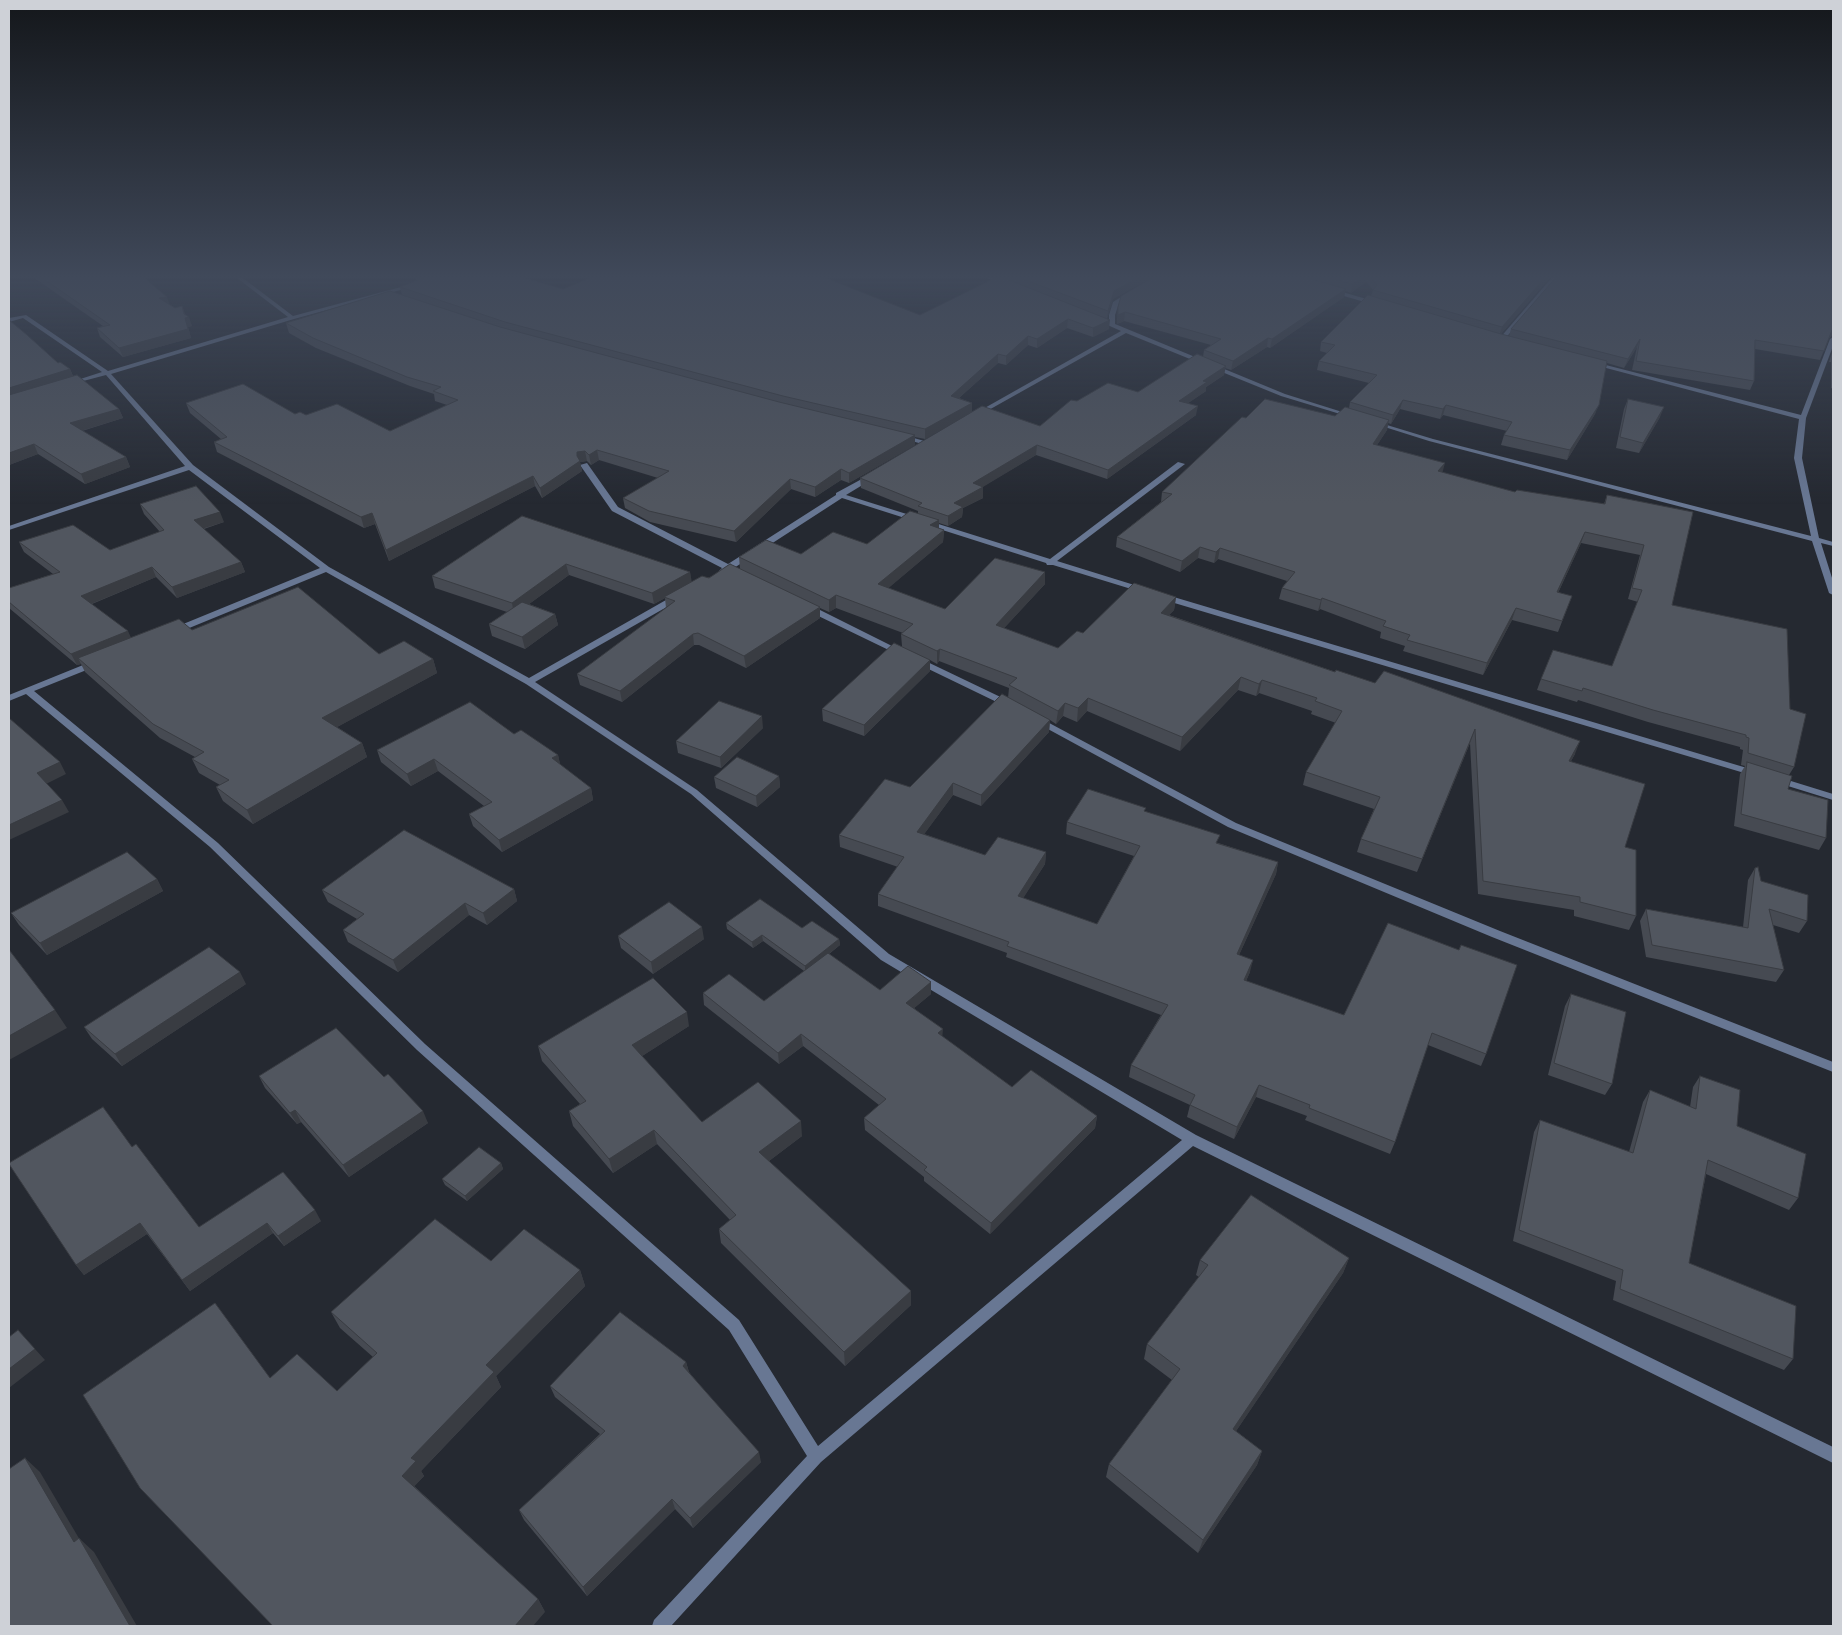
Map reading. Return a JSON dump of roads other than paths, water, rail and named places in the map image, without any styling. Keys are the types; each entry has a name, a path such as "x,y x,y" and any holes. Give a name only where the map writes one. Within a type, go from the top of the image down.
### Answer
{"street":[{"path":"75,351 107,373 190,467 326,569 529,682 694,792 885,957 1192,1139 1833,1455"},
{"path":"62,386 180,351"},
{"path":"969,418 1089,351"},
{"path":"1175,351 1283,395 1357,417"},
{"path":"1828,351 1803,418 1798,458 1816,540 1833,593"},
{"path":"1586,362 1803,418"},
{"path":"1366,420 1431,440 1833,544"},
{"path":"897,436 926,443"},
{"path":"918,448 935,438"},
{"path":"1050,563 1181,464"},
{"path":"584,466 615,509 723,571 745,577"},
{"path":"9,528 190,467"},
{"path":"723,571 879,471"},
{"path":"839,495 1050,563 1833,797"},
{"path":"163,636 326,569"},
{"path":"529,682 684,593"},
{"path":"799,603 1026,713 1232,825 1496,934 1833,1067"},
{"path":"9,698 109,658"},
{"path":"28,691 214,845 421,1047 734,1325 816,1457"},
{"path":"660,1626 816,1457 1192,1139"}]}
